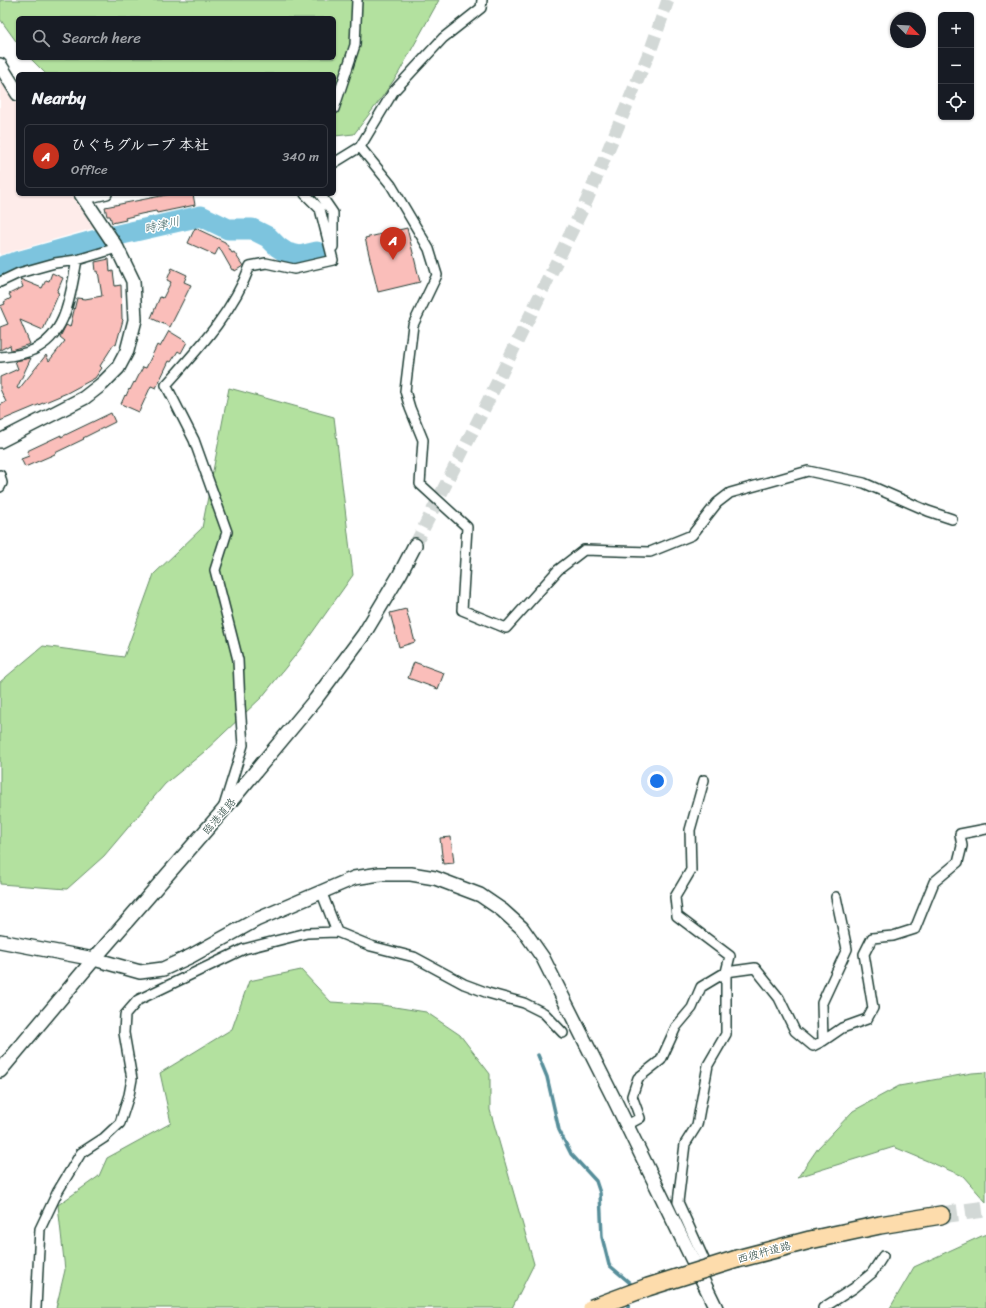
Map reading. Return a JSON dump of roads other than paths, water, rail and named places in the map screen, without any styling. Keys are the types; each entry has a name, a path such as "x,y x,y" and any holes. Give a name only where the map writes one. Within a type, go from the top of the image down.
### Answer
{"highway":[{"name":"西彼杵道路","path":"592,1308 648,1286 738,1259 810,1240 941,1214"}],"street":[{"path":"336,103 355,45 357,0"},
{"path":"336,162 360,147 393,92 443,38 482,8 482,0"},
{"path":"0,65 16,91"},
{"path":"360,147 391,185 428,249 437,275 413,325 404,391 423,440 420,484 467,527 462,610 506,628 558,570 584,550 650,552 692,535 716,503 730,493 808,471 864,483 928,511 952,519"},
{"path":"0,441 84,398 102,384 118,368 127,351 135,320 133,281 117,247 83,196"},
{"path":"307,196 320,209 333,260"},
{"path":"321,196 333,213 333,260"},
{"path":"0,282 19,273 77,260 117,247"},
{"path":"0,357 32,351 46,343 59,328 66,311 77,260"},
{"path":"222,813 243,745 238,660 215,570 227,532 194,440 166,386 215,329 244,283 250,266 266,263 294,270 333,260"},
{"path":"0,475 2,483 0,487"},
{"name":"臨港道路","path":"0,1071 94,959 222,813 315,700 359,640 400,574 416,545"},
{"path":"700,1275 707,1266 678,1202 684,1144 697,1125 708,1065 726,1034 726,972 730,956 677,916 675,897 691,870 690,830 704,780"},
{"path":"627,1125 640,1118 632,1096 638,1078 661,1060 676,1027 692,1008 701,987 726,972 755,968 779,998 795,1031 813,1046 842,1028 867,1019 873,1008 864,954 872,938 893,936 915,928 934,882 958,862 962,846 960,834 986,829"},
{"path":"0,941 94,959 140,972 163,969 191,956 256,920 354,878 380,874 411,874 435,878 480,895 502,910 522,928 543,958 627,1125 716,1308"},
{"path":"321,891 337,932"},
{"path":"823,1041 822,1003 847,949 836,897"},
{"path":"36,1308 40,1229 58,1191 82,1153 104,1138 120,1123 129,1095 132,1079 124,1033 126,1015 138,1000 244,949 307,933 337,932 370,946 414,958 464,984 488,993 524,1003 544,1013 563,1033"},
{"path":"824,1308 854,1288 872,1273 884,1256"}],"waterway":[{"name":"時津川","path":"0,268 96,240 201,216 228,229 252,229 268,237 278,247 287,253 300,256 317,252"},
{"path":"538,1055 547,1077 559,1130 571,1154 596,1181 600,1193 602,1237 609,1265 630,1283 630,1289"},
{"path":"628,1308 629,1299"}],"tunnel":[{"path":"415,545 587,200 652,46 668,0"},
{"path":"941,1215 986,1209"}],"place":[{"name":"ひぐちグループ 本社","path":"393,260"}]}
